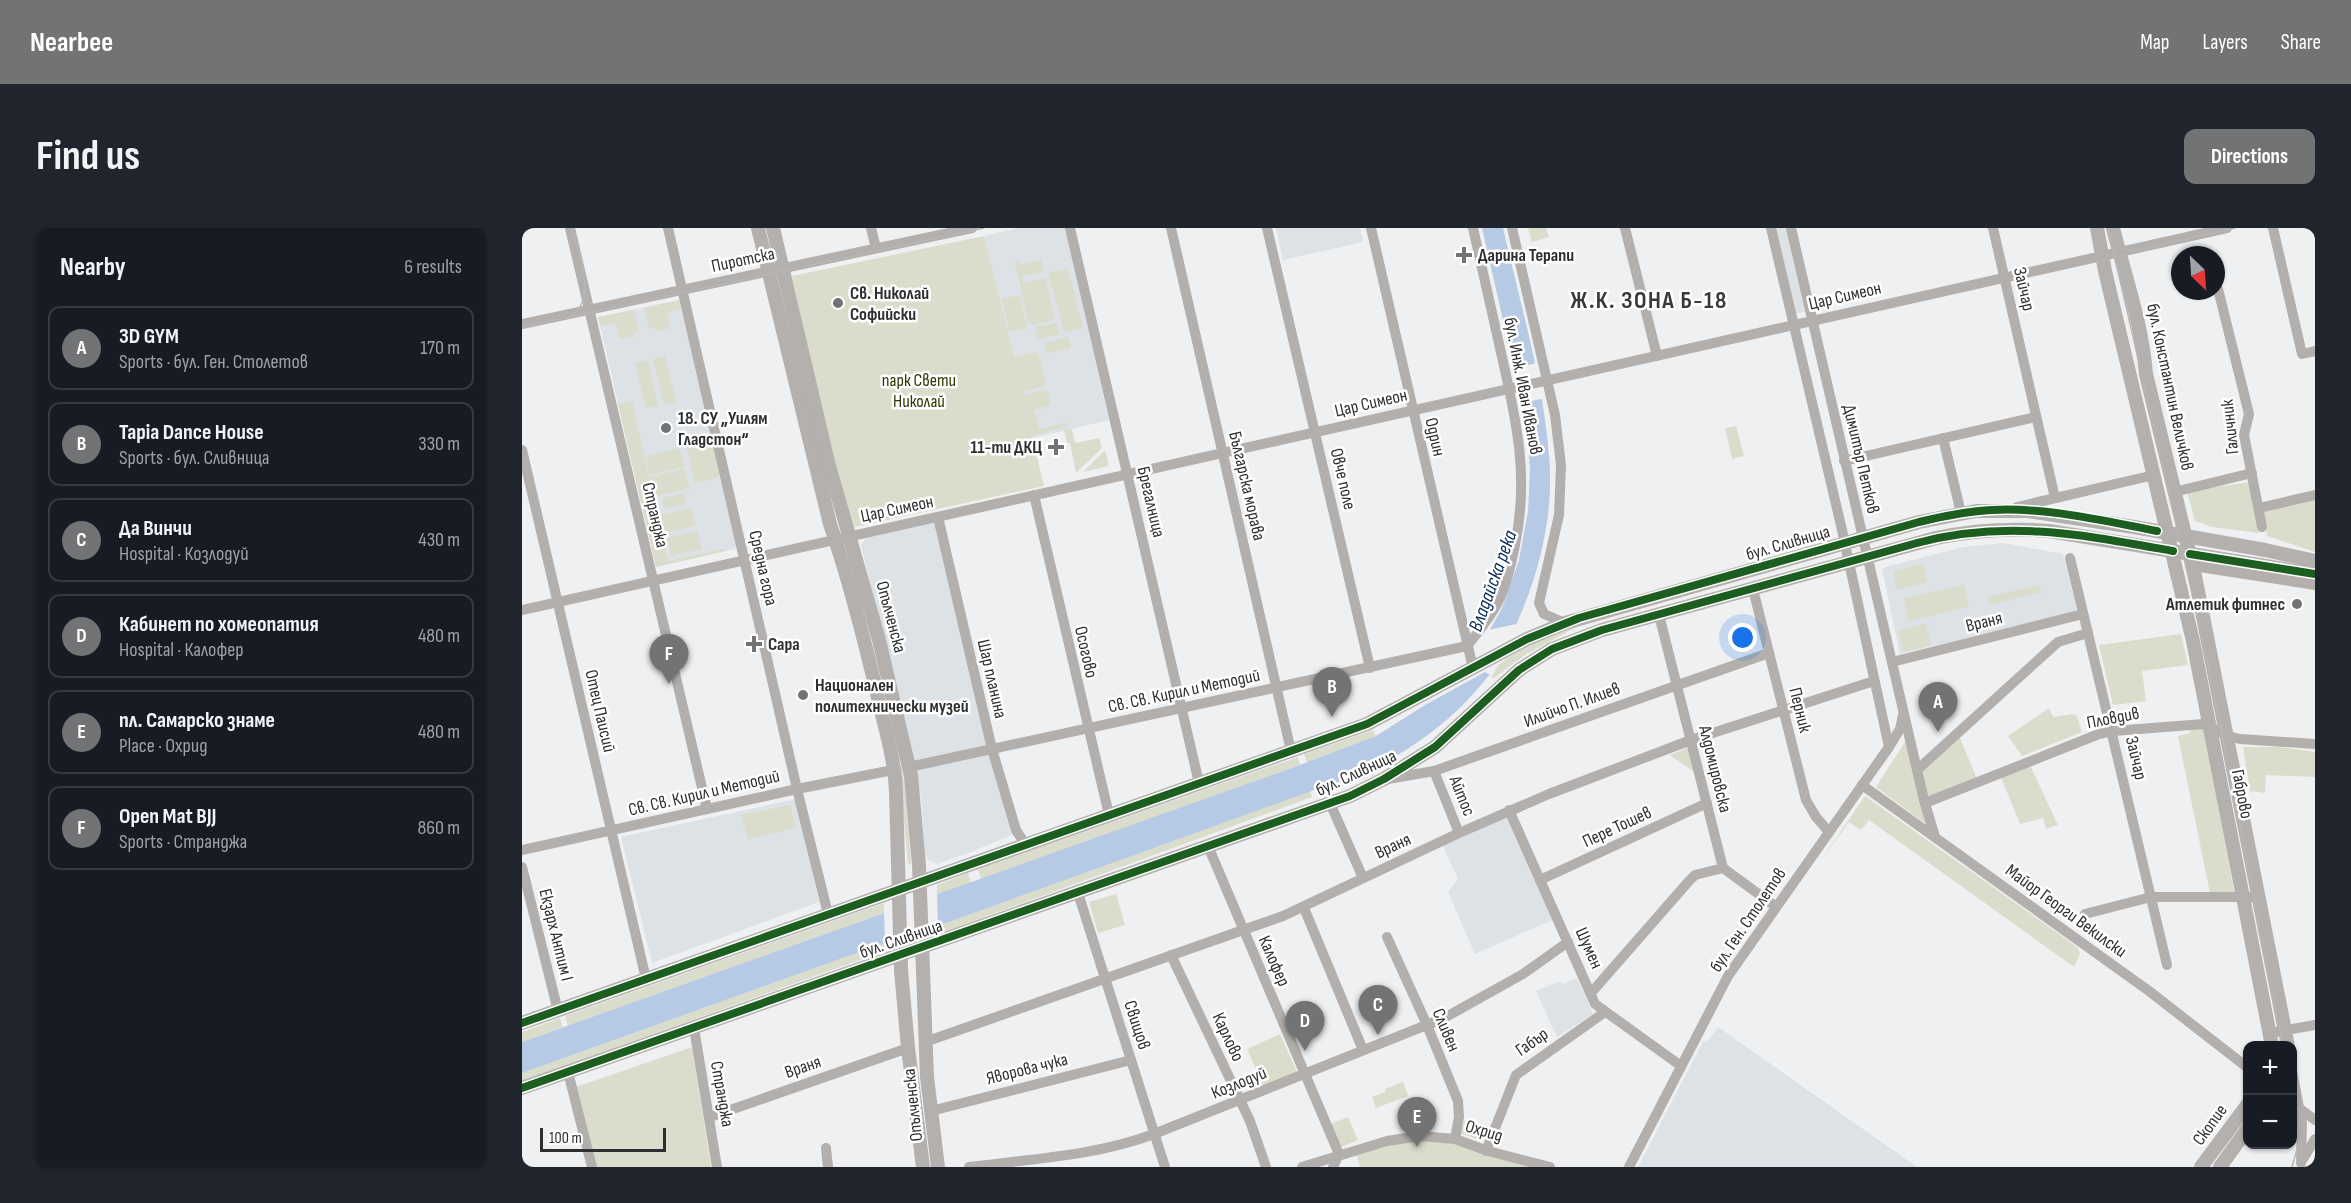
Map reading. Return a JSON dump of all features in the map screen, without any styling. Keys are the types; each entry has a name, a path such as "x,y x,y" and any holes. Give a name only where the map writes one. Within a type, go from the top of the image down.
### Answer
{"main road":[{"name":"Опълченска","path":"758,228 775,270 825,451 893,770 896,792 900,951 908,1048 923,1167"},
{"name":"Опълченска","path":"773,228 775,270"},
{"name":"бул. Константин Величков","path":"2097,228 2108,283 2173,551"},
{"name":"бул. Константин Величков","path":"2113,228 2132,296 2145,355 2146,374 2185,536 2197,563"},
{"name":"бул. Сливница","path":"522,1023 828,914 898,894 1025,844 1291,751 1386,715 1512,646 1565,623 1863,538 1961,513 2008,509 2062,515 2315,561"},
{"name":"бул. Сливница","path":"522,1088 694,1028 900,951 1078,893 1330,803 1384,779 1435,747 1506,680 1552,649 1602,630 1953,535 2001,530 2049,531 2173,551 2197,563 2315,574"},
{"name":"Опълченска","path":"842,538 879,640 909,767 914,802 919,886 925,1042 938,1167"},
{"name":"Габрово","path":"2173,551 2210,726 2271,1039"},
{"name":"Габрово","path":"2197,563 2287,1041"},
{"name":"Скопие","path":"2201,1167 2243,1109"},
{"name":"Скопие","path":"2220,1167 2243,1134"}],"street":[{"name":"Странджа","path":"570,228 707,809"},
{"name":"Средна гора","path":"668,228 828,914"},
{"path":"872,228 876,248"},
{"name":"Пиротска","path":"522,324 972,228"},
{"name":"Брегалница","path":"1070,228 1199,783"},
{"name":"Българска морава","path":"1171,228 1291,751"},
{"name":"Овче поле","path":"1267,228 1370,668"},
{"name":"Одрин","path":"1371,228 1473,668"},
{"name":"бул. Инж. Иван Иванов","path":"1468,650 1499,600 1512,560 1520,520 1522,488 1521,457 1512,388 1473,228"},
{"name":"бул. Инж. Иван Иванов","path":"1512,228 1558,439 1562,486 1556,536 1539,603 1544,614 1565,623"},
{"path":"1625,228 1657,356"},
{"name":"Димитър Петков","path":"1771,228 1795,325 1889,747"},
{"name":"Димитър Петков","path":"1791,228 1917,770 1935,837"},
{"name":"Зайчар","path":"1993,228 2055,498"},
{"name":"Цар Симеон","path":"522,610 2227,228"},
{"path":"2273,228 2302,354 2315,351"},
{"name":"Галичник","path":"2220,300 2248,414 2244,435 2262,527"},
{"path":"1844,461 2036,417"},
{"path":"1943,438 1961,513"},
{"name":"Отец Паисий","path":"522,450 646,979"},
{"path":"2174,492 2252,473"},
{"path":"2008,509 2154,476"},
{"name":"Осогово","path":"1034,495 1109,815"},
{"path":"2259,508 2315,495"},
{"name":"Шар планина","path":"938,517 992,749 1016,830 1025,844"},
{"name":"Зайчар","path":"2070,558 2113,731 2167,966"},
{"name":"бул. Сливница","path":"2197,563 2315,585"},
{"name":"Перник","path":"1753,589 1806,800 1816,818 1829,832"},
{"name":"Враня","path":"1892,662 2083,614"},
{"name":"Алдомировска","path":"1659,615 1724,868"},
{"path":"1917,770 2058,642 2088,633"},
{"name":"Св. Св. Кирил и Методий","path":"909,767 1370,668 1468,650"},
{"name":"Илийчо П. Илиев","path":"1384,779 1434,771 1768,653"},
{"name":"Враня","path":"925,1042 1304,908 1509,810 1691,740 1874,681"},
{"name":"бул. Ген. Столетов","path":"1628,1167 1728,976 1775,906 1889,747 1900,729 1904,712"},
{"name":"Пловдив","path":"1925,803 2099,734 2113,731 2200,723 2240,739 2315,744"},
{"name":"Св. Св. Кирил и Методий","path":"522,850 893,770"},
{"name":"Айтос","path":"1434,771 1459,833"},
{"name":"Майор Георги Векилски","path":"1862,785 2154,994 2243,1065"},
{"path":"1330,803 1363,878"},
{"name":"Пере Тошев","path":"1540,880 1707,803"},
{"name":"Шумен","path":"1509,810 1595,1004 1681,1066"},
{"name":"Калофер","path":"1208,846 1339,1154"},
{"name":"Екзарх Антим I","path":"522,867 558,1011"},
{"path":"1591,993 1695,875 1724,868 1775,906"},
{"name":"Свищов","path":"1078,893 1165,1167"},
{"path":"2085,914 2151,897 2260,897"},
{"path":"1304,908 1363,1050"},
{"name":"Сливен","path":"1387,937 1458,1101 1459,1117 1455,1139"},
{"name":"Козлодуй","path":"969,1167 1084,1153 1110,1148 1154,1134 1427,1025 1507,984 1568,942"},
{"name":"Карлово","path":"1171,955 1240,1100 1266,1167"},
{"name":"Габър","path":"1486,1151 1516,1075 1605,1012"},
{"path":"2271,1039 2287,1041 2315,1025"},
{"name":"Странджа","path":"694,1028 717,1167"},
{"name":"Враня","path":"710,1117 908,1048"},
{"name":"Яворова чука","path":"931,1111 1131,1060"},
{"path":"568,1072 592,1167"},
{"path":"2297,1107 2315,1120"},
{"path":"2297,1111 2302,1138 2299,1165"},
{"name":"Охрид","path":"1302,1167 1387,1141 1420,1136 1455,1139 1486,1151 1550,1167"},
{"path":"2299,1165 2315,1139"},
{"path":"826,1148 828,1167"},
{"path":"1333,1167 1339,1154"}],"shaded area":[{"path":"1018,228 1066,228 1109,420 1033,438 984,236"},
{"path":"1276,228 1360,228 1363,242 1283,260"},
{"path":"1773,228 1789,228 1809,311 1794,314"},
{"name":"18. СУ „Уилям Гладстон“","path":"679,300 737,547 656,567 598,317"},
{"path":"936,524 1014,834 937,864 928,860 925,853 921,799 907,730 861,545 866,538"},
{"path":"2003,543 2063,554 2077,611 1900,654 1882,569 1964,547"},
{"path":"796,799 819,902 652,963 621,837"},
{"path":"1509,810 1557,918 1475,954 1448,892 1458,879 1441,842"},
{"path":"1577,978 1593,1014 1557,1037 1536,991 1560,981 1562,984"},
{"path":"1718,1027 1917,1167 1638,1167 1704,1040 1707,1042"}],"green space":[{"path":"1528,228 1546,228 1549,237 1532,242"},
{"name":"парк Свети Николай","path":"984,236 1014,357 1038,352 1046,386 1023,392 1023,395 1047,389 1051,405 1034,410 1039,429 1067,423 1068,426 1032,436 1044,486 854,527 829,441 792,276"},
{"path":"1018,260 1020,265 1041,260 1044,272 1022,276 1023,283 1046,278 1055,320 1032,325 1028,322 1015,261"},
{"path":"1068,268 1083,328 1064,332 1048,273"},
{"path":"1020,295 1027,328 1009,332 1002,299"},
{"path":"679,300 681,309 667,312 671,328 656,331 655,328 649,329 644,308"},
{"path":"634,310 639,331 633,332 633,336 619,339 615,323 600,326 598,317"},
{"path":"1057,323 1060,334 1038,339 1035,327"},
{"path":"1068,337 1071,348 1047,353 1044,343"},
{"path":"665,356 676,402 664,405 653,359"},
{"path":"648,360 658,406 646,408 635,363"},
{"path":"632,401 668,561 722,549 725,551 656,567 618,404"},
{"path":"1736,426 1744,456 1732,459 1725,428"},
{"path":"1072,429 1075,443 1099,438 1102,448 1076,473 1070,443 1067,443 1064,430"},
{"path":"711,436 720,477 695,483 685,442"},
{"path":"680,448 684,467 650,475 646,456"},
{"path":"1105,450 1109,466 1083,472"},
{"path":"685,469 689,488 655,496 650,477"},
{"path":"2250,482 2259,533 2213,527 2195,521 2187,491"},
{"path":"684,493 686,504 664,509 662,498"},
{"path":"2315,500 2315,552 2267,536 2263,511"},
{"path":"692,508 696,526 665,533 661,515"},
{"path":"697,531 702,549 671,556 667,538"},
{"path":"1923,564 1927,582 1897,590 1893,571"},
{"path":"1964,585 1969,607 1908,621 1904,598"},
{"path":"2039,585 2041,592 1990,605 1987,597"},
{"path":"1926,623 1931,645 1903,652 1898,631"},
{"path":"1580,625 1525,655 1494,678 1489,675 1506,659 1518,652"},
{"path":"2181,634 2188,665 2142,671 2146,701 2113,705 2099,645"},
{"path":"2049,708 2053,717 2072,714 2077,716 2082,732 2022,756 2008,736"},
{"path":"2190,727 2204,729 2234,892 2210,893 2178,736 2190,733"},
{"path":"1373,730 1376,736 1307,763 1304,754"},
{"path":"1958,733 1977,779 1927,798 1921,770"},
{"path":"1907,739 1926,824 1876,787"},
{"path":"1689,747 1694,772 1670,755"},
{"path":"2243,747 2280,747 2315,752 2315,777 2266,775 2265,793 2250,791"},
{"path":"1298,757 1300,765 981,880 978,869"},
{"path":"2029,763 2058,825 2046,829 2043,818 2020,824 2000,775"},
{"path":"899,766 902,767 907,802 911,864 908,865"},
{"path":"1364,772 1366,778 1319,794 1317,789"},
{"path":"1310,791 1312,797 938,934 938,926"},
{"path":"1865,796 2077,947 2080,954 2074,967 1869,820 1861,830 1849,822 1817,866"},
{"path":"790,805 796,828 748,839 741,815"},
{"path":"968,873 971,883 937,896 937,885"},
{"path":"1116,894 1125,925 1098,933 1089,902"},
{"path":"884,903 884,913 568,1026 565,1016"},
{"path":"885,943 885,951 522,1081 522,1073"},
{"path":"560,1018 563,1027 522,1042 522,1032"},
{"path":"1280,1034 1297,1072 1264,1087 1247,1049"},
{"path":"692,1047 711,1167 593,1167 573,1088"},
{"path":"1403,1082 1408,1096 1376,1108 1372,1097"},
{"path":"1348,1117 1358,1140 1341,1147 1331,1124"},
{"path":"1465,1120 1484,1126 1479,1140 1460,1133"},
{"path":"1428,1140 1448,1142 1538,1167 1360,1167 1357,1156 1361,1154 1394,1144"}],"water":[{"path":"1482,228 1503,228 1542,398 1550,480 1546,529 1527,599 1496,664 1463,705 1416,743 1364,772 522,1073 522,1042 1300,765 1376,736 1425,705 1478,651 1502,608 1519,560 1528,511 1530,469 1522,403"}],"pier":[{"path":"1537,363 1545,398 1519,404 1511,369"},
{"path":"1521,623 1492,676 1485,672 1425,705 1462,667 1488,630"},
{"path":"937,892 938,929 885,946 884,910"}],"tram line":[{"path":"572,228 584,274 585,287 580,307 572,315"},
{"path":"522,327 984,228"},
{"path":"2108,228 2206,654 2282,1041"},
{"path":"2109,240 2119,248 2134,251 2235,228"},
{"path":"2292,1167 2299,1142 2297,1129"}],"cycle path":[{"path":"522,1023 1367,724 1527,639 1579,618 1919,522 1965,513 1992,510 2034,511 2157,531"},
{"path":"522,1088 1350,796 1384,779 1435,747 1519,670 1552,649 1602,630 1917,543 1950,536 1982,532 2045,532 2173,551"},
{"path":"2190,554 2315,574"}],"place":[{"name":"Дарина Терапи","path":"1464,255"},
{"name":"Св. Николай Софийски","path":"838,303"},
{"name":"18. СУ „Уилям Гладстон“","path":"666,428"},
{"name":"11-ти ДКЦ","path":"1056,447"},
{"name":"Атлетик фитнес","path":"2297,604"},
{"name":"Сара","path":"754,644"},
{"name":"Open Mat BJJ","path":"669,684"},
{"name":"Национален политехнически музей","path":"803,695"},
{"name":"Tapia Dance House","path":"1332,717"},
{"name":"3D GYM","path":"1938,732"},
{"name":"Да Винчи","path":"1378,1035"},
{"name":"Кабинет по хомеопатия","path":"1305,1051"},
{"name":"пл. Самарско знаме","path":"1417,1147"}],"district":[{"name":"Ж.К. ЗОНА Б-18","path":"1649,300"}],"water label":[{"name":"Владайска река","path":"1493,581"}]}
